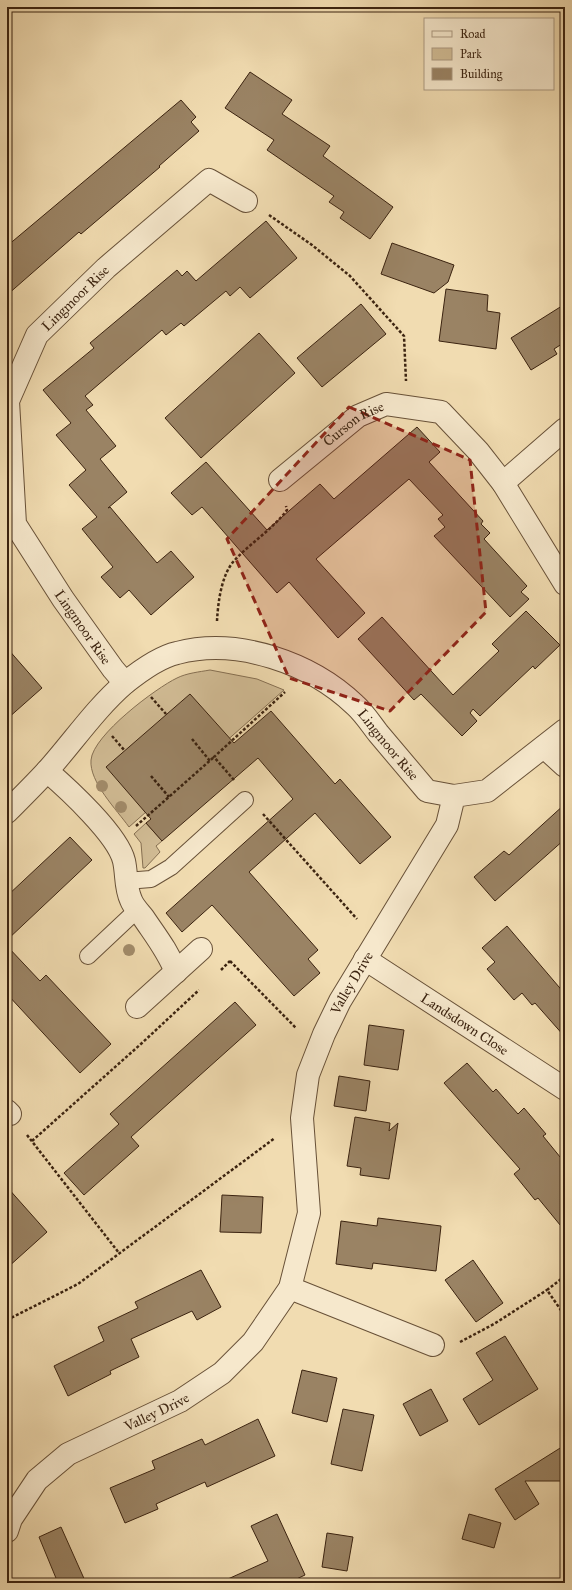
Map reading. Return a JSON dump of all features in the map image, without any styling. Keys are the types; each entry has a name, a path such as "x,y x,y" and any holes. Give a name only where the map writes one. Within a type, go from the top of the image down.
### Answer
{"street":[{"name":"Lingmoor Rise","path":"126,683 113,669 63,599 15,524 8,401 37,335 106,268 209,180 246,201"},
{"name":"Curson Rise","path":"280,480 358,416 386,404 441,412 478,450 503,483 565,584"},
{"path":"503,483 565,429"},
{"name":"Lingmoor Rise","path":"7,812 47,771 99,708 126,683 151,664 176,653 196,649 215,648 242,650 273,658 306,672 328,684 356,706 427,791 454,796"},
{"path":"454,796 487,791 565,730"},
{"path":"544,747 565,766"},
{"path":"47,771 106,829 124,860 126,881 131,900 171,958 176,972"},
{"name":"Valley Drive","path":"8,1522 37,1480 68,1454 180,1401 222,1374 252,1342 290,1288 309,1213 302,1118 308,1075 324,1034 340,1001 447,825 454,796"},
{"path":"137,1007 201,949"},
{"name":"Landsdown Close","path":"365,960 565,1089"},
{"path":"290,1288 433,1345"}],"lane":[{"path":"126,881 151,879 171,867 245,800"},
{"path":"88,956 138,909"}],"path":[{"path":"246,201 312,245 350,276 404,336 407,407"},
{"path":"216,627 219,595 232,563 279,521 286,510 286,499 280,480"},
{"path":"133,828 210,761 291,687"},
{"path":"146,692 166,714"},
{"path":"111,734 125,751"},
{"path":"192,739 210,761"},
{"path":"214,757 238,786"},
{"path":"151,776 169,797"},
{"path":"258,809 361,924"},
{"path":"226,956 318,1050"},
{"path":"219,972 230,961"},
{"path":"32,1141 203,987"},
{"path":"9,1113 119,1253"},
{"path":"7,1320 78,1284 302,1118"},
{"path":"433,1345 460,1342 494,1324 547,1290 565,1276"},
{"path":"547,1290 565,1316"}],"highlighted area":[{"path":"349,407 470,460 486,612 390,711 289,678 227,539"}],"green space":[{"path":"210,670 257,679 284,690 129,827 105,795 94,777 91,760 94,750 102,738 127,713 167,683 181,676"},
{"path":"146,823 162,841 156,846 160,852 145,868 143,868 141,843 134,834"}],"building":[{"path":"250,72 292,100 282,114 330,146 323,156 393,207 370,239 340,218 344,212 329,202 334,196 267,150 274,140 225,108"},
{"path":"181,100 196,117 191,122 199,131 159,166 160,167 81,234 79,232 7,295 7,246"},
{"path":"266,221 297,258 250,298 240,287 230,296 226,291 184,326 181,323 166,335 162,330 85,396 93,405 86,410 116,446 100,459 127,492 108,508 110,507 157,563 171,551 194,577 151,615 129,590 120,598 101,577 113,567 82,529 97,517 69,485 86,470 56,435 71,423 43,390 94,348 90,343 177,270 182,276 187,271 196,281"},
{"path":"392,243 454,265 448,282 434,293 381,274"},
{"path":"446,289 488,295 487,311 500,313 496,349 439,341"},
{"path":"361,304 386,334 322,387 297,358"},
{"path":"565,304 565,342 554,349 557,354 531,370 511,338"},
{"path":"259,333 295,373 201,458 165,418"},
{"path":"417,427 440,452 429,462 483,521 481,524 490,533 484,539 527,586 521,592 529,599 510,617 434,536 445,527 438,519 443,515 409,479 316,559 365,613 338,638 289,582 277,593 202,507 192,515 171,493 206,462 267,530 320,484 334,499"},
{"path":"526,611 560,645 535,669 533,666 480,716 473,709 470,713 477,721 462,736 421,694 414,700 358,639 382,617 453,695 499,651 492,644"},
{"path":"7,648 42,688 7,719"},
{"path":"190,694 234,743 271,711 335,784 340,779 391,837 360,864 315,813 249,872 318,950 308,959 320,973 294,996 212,905 182,932 166,913 293,799 258,758 162,841 146,823 151,819 106,767"},
{"path":"565,804 565,839 495,901 474,877 504,851 509,855"},
{"path":"70,837 92,860 7,940 7,896"},
{"path":"507,926 565,994 565,1037 535,1003 532,1005 522,993 514,1000 487,969 495,962 482,948"},
{"path":"7,946 40,981 46,975 111,1044 80,1073 7,994"},
{"path":"235,1002 256,1025 131,1137 139,1146 84,1195 64,1173 119,1124 110,1114"},
{"path":"369,1025 404,1030 398,1070 364,1065"},
{"path":"467,1063 493,1092 496,1089 518,1114 524,1108 546,1134 543,1136 565,1163 565,1231 538,1198 535,1200 514,1174 520,1169 444,1083"},
{"path":"339,1076 370,1081 366,1111 334,1106"},
{"path":"355,1117 390,1123 389,1131 398,1123 389,1179 360,1175 361,1168 347,1166"},
{"path":"7,1187 47,1232 7,1268"},
{"path":"222,1195 263,1197 261,1233 220,1232"},
{"path":"378,1218 441,1226 436,1271 373,1263 372,1269 336,1264 341,1221 377,1226"},
{"path":"473,1260 503,1303 476,1322 445,1280"},
{"path":"201,1270 221,1307 197,1320 192,1311 131,1339 139,1357 110,1371 111,1374 68,1396 54,1366 104,1341 98,1327 138,1308 135,1302"},
{"path":"505,1336 538,1389 479,1425 463,1399 493,1380 476,1353"},
{"path":"302,1370 337,1378 327,1422 292,1413"},
{"path":"431,1389 448,1421 420,1436 403,1404"},
{"path":"343,1409 374,1415 362,1471 331,1464"},
{"path":"258,1419 275,1456 207,1487 205,1482 156,1504 158,1509 125,1523 110,1488 155,1469 152,1461 202,1439 205,1445"},
{"path":"565,1445 565,1481 525,1481 539,1504 515,1520 495,1489"},
{"path":"277,1514 305,1575 288,1583 219,1583 268,1561 251,1526"},
{"path":"469,1514 501,1523 494,1548 462,1539"},
{"path":"61,1527 86,1583 58,1583 39,1537"},
{"path":"327,1533 353,1537 347,1571 322,1567"}]}
